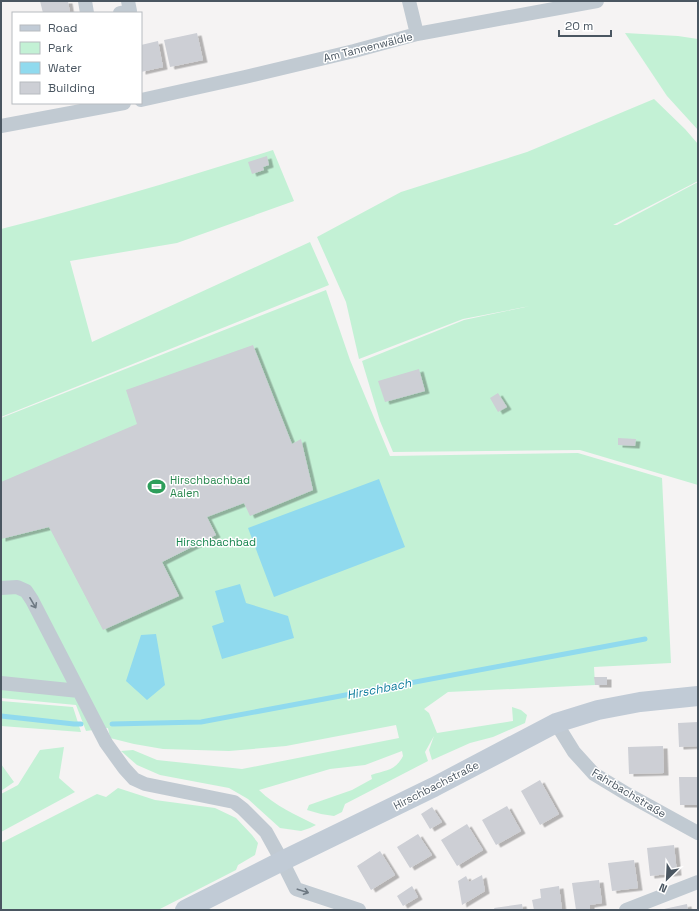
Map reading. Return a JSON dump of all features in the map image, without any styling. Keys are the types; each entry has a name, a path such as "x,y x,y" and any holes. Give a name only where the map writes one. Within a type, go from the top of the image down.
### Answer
{"street":[{"path":"84,1 87,12"},
{"path":"125,12 130,11 128,1"},
{"path":"409,1 417,34"},
{"name":"Am Tannenwäldle","path":"142,100 354,51 417,34 597,1"},
{"path":"1,126 109,104"},
{"path":"1,588 17,587 26,592 32,600 106,743 134,779 145,784 234,802 266,832 296,889 359,910"},
{"path":"1,683 79,691"},
{"name":"Hirschbachstraße","path":"185,910 439,784 556,723 598,710 640,702 698,696"},
{"name":"Fahrbachstraße","path":"556,723 574,752 594,774 698,833"},
{"path":"626,910 698,882"}],"green space":[{"path":"625,33 678,36 698,39 698,130 667,96"},
{"path":"654,99 698,144 698,181 613,225 617,225 698,182 698,485 580,450 393,452 380,421 362,361 464,320 530,306 463,319 359,359 346,302 317,237 401,192 527,152"},
{"path":"273,150 294,201 177,243 70,261 92,342 310,242 329,285 1,417 1,229 104,201"},
{"name":"Hirschbachbad","path":"326,290 350,360 390,456 578,453 662,478 671,663 594,667 595,685 448,692 424,709 429,713 437,733 513,721 512,707 521,710 527,715 525,723 493,737 470,743 432,760 429,750 434,736 425,752 428,761 345,804 342,812 334,816 307,810 309,805 352,790 372,779 371,775 386,771 397,765 403,756 402,751 365,765 330,769 259,790 265,796 293,814 316,825 301,831 280,828 248,799 229,788 160,775 137,765 121,751 133,750 157,760 242,769 399,738 396,725 286,746 229,751 163,749 110,738 108,728 86,731 76,705 1,698 1,418"},
{"path":"1,701 73,707 81,732 1,726"},
{"path":"64,747 59,778 75,792 1,832 1,794 18,785 40,750"},
{"path":"1,764 14,782 1,791"},
{"path":"118,788 155,800 215,808 236,818 258,843 255,855 238,865 236,870 158,910 1,910 1,843 97,794 106,797"}],"water":[{"path":"379,479 405,547 274,597 248,528"},
{"path":"240,584 246,603 288,616 294,638 222,659 212,626 224,622 215,591"},
{"path":"156,634 165,685 147,700 126,681 141,635"}],"building":[{"path":"40,1 68,1 70,12 43,12"},
{"path":"197,33 203,60 170,67 164,40"},
{"path":"158,41 163,67 142,72 142,45"},
{"path":"267,156 269,165 263,167 264,170 252,174 248,162"},
{"name":"Hirschbachbad Aalen","path":"253,345 292,444 301,439 313,490 250,516 244,503 207,517 216,535 162,562 179,596 103,630 49,527 1,539 1,482 137,424 126,390"},
{"path":"419,369 425,391 385,402 378,381"},
{"path":"498,393 507,407 498,412 490,398"},
{"path":"618,438 636,439 635,446 618,445"},
{"path":"594,677 607,677 607,685 595,685"},
{"path":"698,722 698,746 679,747 678,723"},
{"path":"663,746 664,773 629,774 628,747"},
{"path":"679,777 698,777 698,805 680,805"},
{"path":"540,780 559,814 540,825 521,791"},
{"path":"507,806 521,831 496,845 482,820"},
{"path":"432,807 442,822 430,829 421,814"},
{"path":"467,824 483,850 457,866 441,840"},
{"path":"418,834 432,855 410,868 397,847"},
{"path":"674,845 677,873 650,876 647,848"},
{"path":"380,851 395,875 371,890 357,866"},
{"path":"634,860 638,888 612,891 608,863"},
{"path":"482,875 485,891 462,905 458,881 466,876 469,882"},
{"path":"599,880 602,903 590,905 590,910 576,910 572,883"},
{"path":"412,886 418,897 403,906 397,896"},
{"path":"559,886 562,910 534,910 532,900 541,898 540,889"},
{"path":"522,904 523,910 495,910 494,908"},
{"path":"687,904 688,910 664,910 664,909"}],"waterway":[{"name":"Hirschbach","path":"112,724 201,722 645,639"},
{"name":"Hirschbach","path":"1,716 81,724"}],"place":[{"name":"Hirschbachbad Aalen","path":"157,486"}]}
